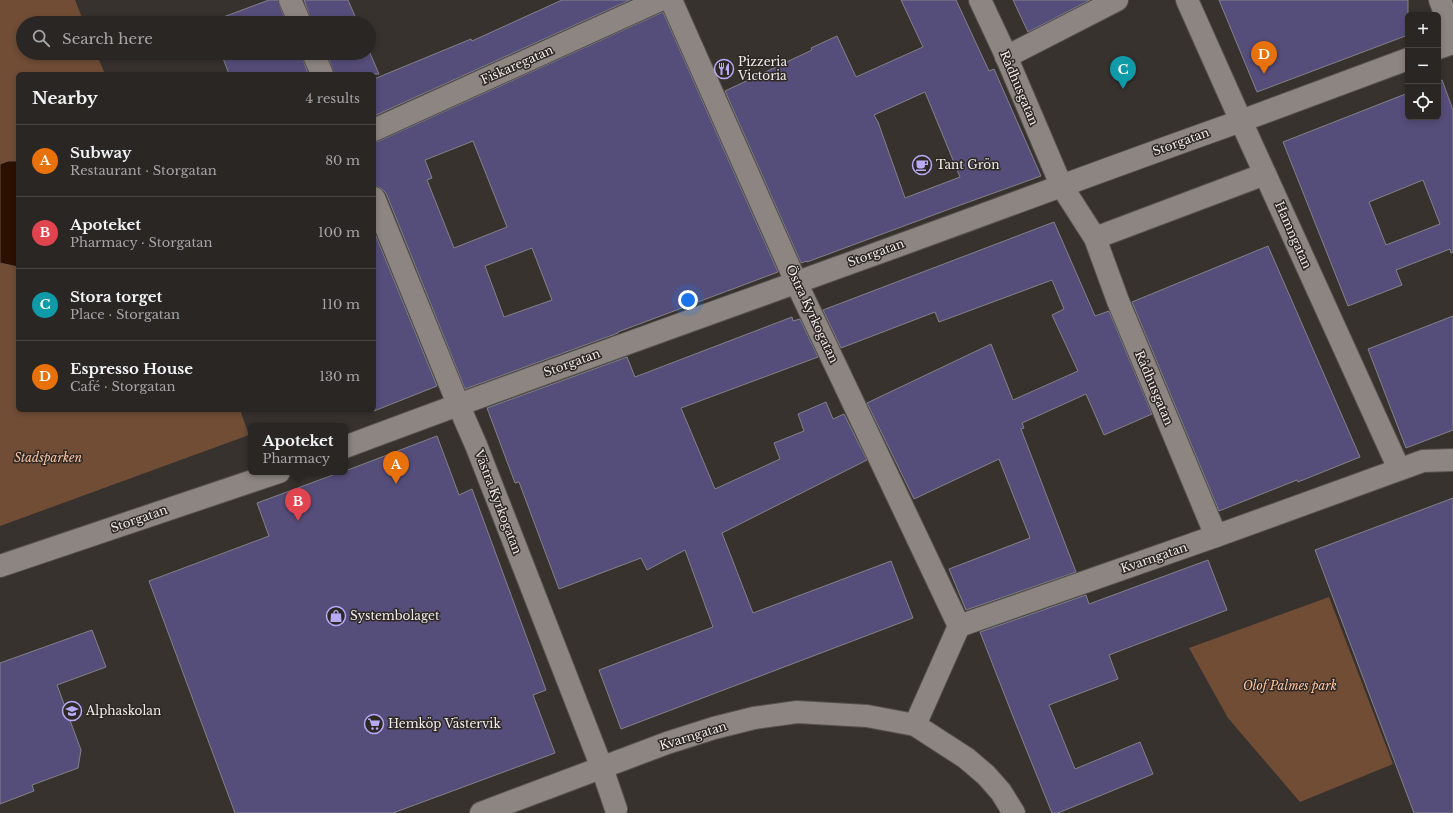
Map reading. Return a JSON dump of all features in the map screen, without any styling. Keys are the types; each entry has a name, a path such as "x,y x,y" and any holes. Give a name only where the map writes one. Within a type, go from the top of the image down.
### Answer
{"street":[{"path":"290,0 297,16"},
{"name":"Fiskaregatan","path":"376,129 660,0"},
{"name":"Östra Kyrkogatan","path":"671,0 796,282 958,626"},
{"name":"Rådhusgatan","path":"980,0 1061,185 1094,238 1118,301 1216,536"},
{"path":"1006,57 1117,0"},
{"name":"Hamngatan","path":"1187,0 1399,469"},
{"path":"1440,0 1453,35"},
{"path":"1441,47 1453,43"},
{"path":"316,60 321,72"},
{"name":"Storgatan","path":"348,446 458,404 866,258 1061,185 1241,121 1405,60"},
{"path":"1094,238 1265,174"},
{"name":"Västra Kyrkogatan","path":"376,203 476,445 602,768 625,809"},
{"name":"Kvarngatan","path":"958,626 1216,536 1399,469 1423,461 1453,460"},
{"name":"Storgatan","path":"0,566 270,475"},
{"path":"915,725 958,626"},
{"name":"Kvarngatan","path":"481,813 667,743 714,728 754,718 797,712 867,716 915,725 966,758 986,775 1001,792 1014,813"}],"green space":[{"name":"Stadsparken","path":"0,0 75,0 81,16 16,16 16,60 99,60 104,72 16,72 16,412 241,412 248,435 0,526"},
{"name":"Olof Palmes park","path":"1329,597 1393,764 1300,802 1228,718 1189,648"}],"shaded area":[{"path":"8,161 16,161 16,267 0,263 0,164"}],"building":[{"path":"269,0 278,0 284,16 226,16"},
{"path":"304,0 348,0 355,16 310,16"},
{"path":"562,0 630,0 376,115 376,78 471,39 472,41"},
{"path":"901,0 956,0 989,71 994,69 1041,176 801,263 725,91 812,50 811,48 837,36 856,77 923,47","holes":["925,92 960,177 905,198 878,122 874,115"]},
{"path":"1013,0 1090,0 1028,32"},
{"path":"1219,0 1408,0 1408,12 1405,12 1405,36 1257,92"},
{"path":"663,12 778,272 465,389 386,193 381,188 376,187 376,142","holes":["473,141 507,227 454,248 427,180 432,178 425,160","532,248 552,300 504,317 485,266"]},
{"path":"224,60 303,60 307,72 228,72"},
{"path":"329,60 373,60 379,74 376,74 376,72 333,72"},
{"path":"1442,80 1453,110 1453,252 1451,253 1450,249 1396,270 1402,285 1348,306 1283,142 1405,94 1405,120 1441,120","holes":["1423,180 1440,224 1386,245 1369,202"]},
{"path":"1054,222 1095,316 1109,311 1152,414 1104,435 1086,394 1022,423 1024,428 1021,429 1076,572 966,610 949,569 1030,538 999,459 914,499 867,403 991,344 1013,400 1078,371 1052,315 1064,309 1052,280 939,322 935,312 841,348 823,310"},
{"path":"376,236 437,386 376,410"},
{"path":"1268,246 1360,457 1219,511 1132,302"},
{"path":"1453,316 1453,430 1406,448 1368,349"},
{"path":"792,317 793,321 800,319 818,357 681,408 715,489 780,459 774,443 804,431 798,414 826,402 833,419 844,414 867,460 722,533 753,613 891,561 913,618 621,729 599,670 713,627 685,550 647,570 641,558 559,589 519,482 515,483 487,408 627,357 635,377"},
{"path":"437,436 459,495 472,489 546,690 533,695 555,753 393,813 235,813 149,581 269,536 257,503 333,475 348,475 348,470"},
{"path":"1453,498 1453,813 1414,813 1315,550"},
{"path":"1208,560 1227,610 1109,655 1118,679 1049,705 1075,769 1140,742 1153,774 1058,813 1052,813 980,632 1086,595 1089,604"},
{"path":"92,630 106,667 57,685 81,750 78,768 32,785 34,791 0,804 0,663"}],"place":[{"name":"Pizzeria Victoria","path":"724,69"},
{"name":"Espresso House","path":"1264,74"},
{"name":"Stora torget","path":"1123,89"},
{"name":"Tant Grön","path":"922,165"},
{"name":"Subway","path":"396,484"},
{"name":"Apoteket","path":"298,521"},
{"name":"Systembolaget","path":"336,616"},
{"name":"Alphaskolan","path":"72,711"},
{"name":"Hemköp Västervik","path":"374,724"}]}
